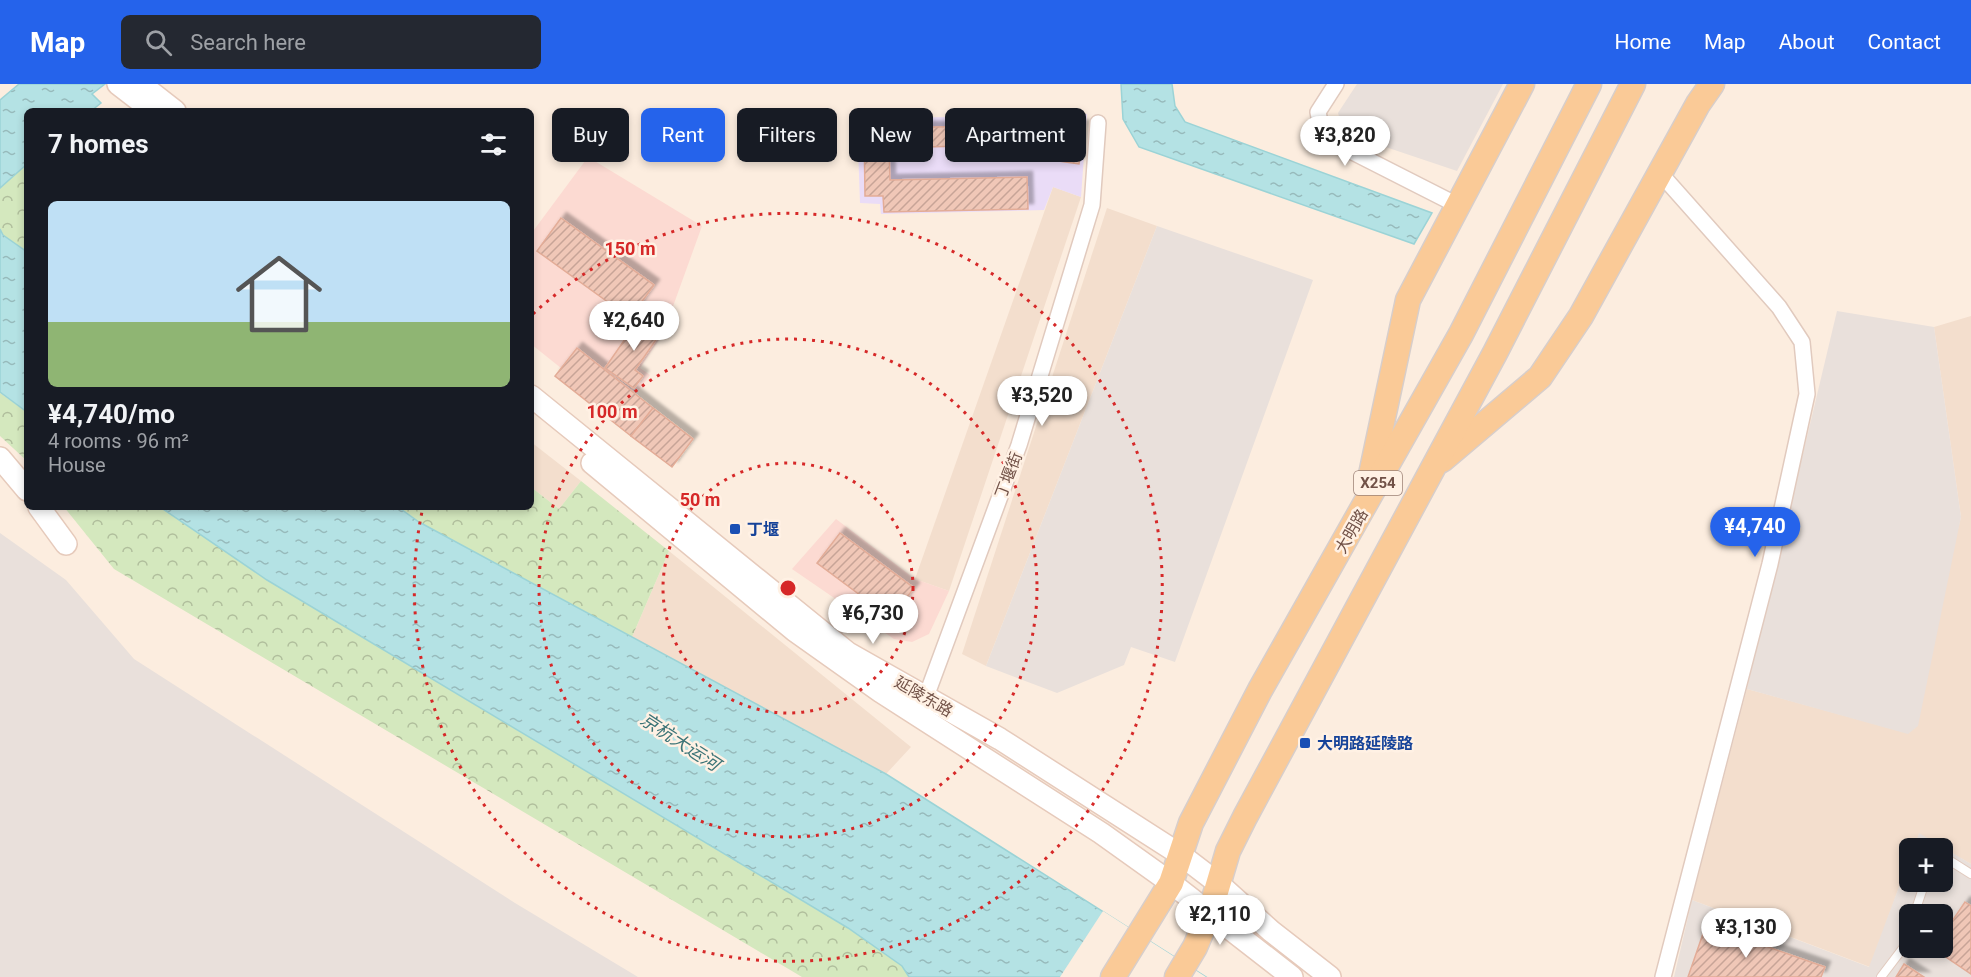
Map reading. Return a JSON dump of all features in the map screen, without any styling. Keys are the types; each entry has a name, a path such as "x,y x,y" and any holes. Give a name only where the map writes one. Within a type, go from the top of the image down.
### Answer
{"main road":[{"path":"118,84 149,108"},
{"path":"141,84 172,108"},
{"path":"1365,507 1408,300 1522,84"},
{"name":"大明路","path":"1113,977 1171,883 1191,823 1260,690 1461,334 1589,84"},
{"name":"X254","path":"1177,977 1195,948 1210,912 1228,851 1245,817 1495,353 1633,84"},
{"path":"1431,469 1540,377 1581,316 1698,104 1712,84"},
{"name":"延陵东路","path":"534,398 848,652 1171,883 1292,977"},
{"name":"延陵东路","path":"534,415 795,631 922,707 1000,739 1181,855 1330,977"},
{"path":"0,458 24,486"},
{"path":"41,510 66,544"}],"street":[{"path":"1336,84 1318,112 1321,127 1335,143 1457,205"},
{"name":"丁堰街","path":"922,707 1019,445 1082,239 1092,205 1098,123"},
{"path":"1660,173 1779,307 1802,342 1807,394 1770,564 1663,977"}],"lane":[{"path":"1953,863 1971,874"},
{"path":"1881,977 1899,953"}],"shaded area":[{"path":"1357,84 1503,84 1457,171 1344,133 1338,113"},
{"path":"933,117 945,117 945,162 1084,162 1081,197 1053,187 1044,210 881,214 880,204 860,203 859,162 933,162"},
{"path":"584,162 596,162 702,226 663,334 640,368 650,375 636,394 577,349 561,368 534,346 534,230"},
{"path":"1053,187 1081,197 949,591 915,579"},
{"path":"1107,208 1157,226 986,666 962,654"},
{"path":"1157,226 1313,280 1175,662 1131,647 1124,665 1057,693 986,666"},
{"path":"1837,311 1934,327 1961,517 1918,726 1908,734 1747,689"},
{"path":"1971,316 1971,864 1953,854 1953,838 1926,838 1919,834 1918,838 1899,838 1899,887 1870,967 1692,900 1747,689 1907,733 1961,517 1934,327"},
{"path":"534,444 581,481 559,509 534,489"},
{"path":"836,519 915,579 949,591 929,634 912,642 894,639 792,569"},
{"path":"0,533 66,580 134,659 515,903 638,977 0,977"},
{"path":"669,551 911,747 886,774 632,637"},
{"path":"1919,833 1927,838 1917,838"},
{"path":"1953,853 1971,864 1971,977 1674,977 1692,900 1869,967 1899,887 1899,892 1953,892"}],"green space":[{"path":"24,167 24,250 3,235 0,229 0,188"},
{"path":"0,393 24,410 24,458 0,436"},
{"path":"581,481 669,551 632,637 419,522 402,510 534,510 534,489 559,509"},
{"path":"66,510 164,510 267,580 848,928 902,966 909,977 802,977 114,569"}],"water":[{"path":"19,84 105,84 92,94 101,103 95,108 24,108 24,167 0,188 0,100"},
{"path":"1121,84 1172,84 1175,106 1185,122 1432,213 1414,244 1139,147 1123,119"},
{"path":"0,229 3,235 24,250 24,410 0,392"},
{"name":"京杭大运河","path":"164,510 402,510 419,522 886,774 1206,977 909,977 902,966 848,928 267,580"}],"pier":[{"path":"1103,911 1206,977 1060,977"}],"building":[{"path":"933,127 945,127 945,146 933,147"},
{"path":"864,162 889,162 890,180 1027,177 1028,209 884,212 883,196 865,196"},
{"path":"561,218 654,285 630,318 537,251"},
{"path":"641,316 662,331 635,370 643,376 634,388 605,368"},
{"path":"577,348 653,408 631,436 555,376"},
{"path":"653,408 693,439 672,467 631,436"},
{"path":"840,533 914,588 891,618 817,563"},
{"path":"1965,902 1971,906 1971,974 1947,958 1953,958 1953,920"},
{"path":"1706,925 1825,967 1821,977 1688,977"},
{"path":"1904,964 1924,977 1896,977"}],"place":[{"name":"丁堰","path":"735,529"},
{"name":"大明路延陵路","path":"1305,743"}]}
